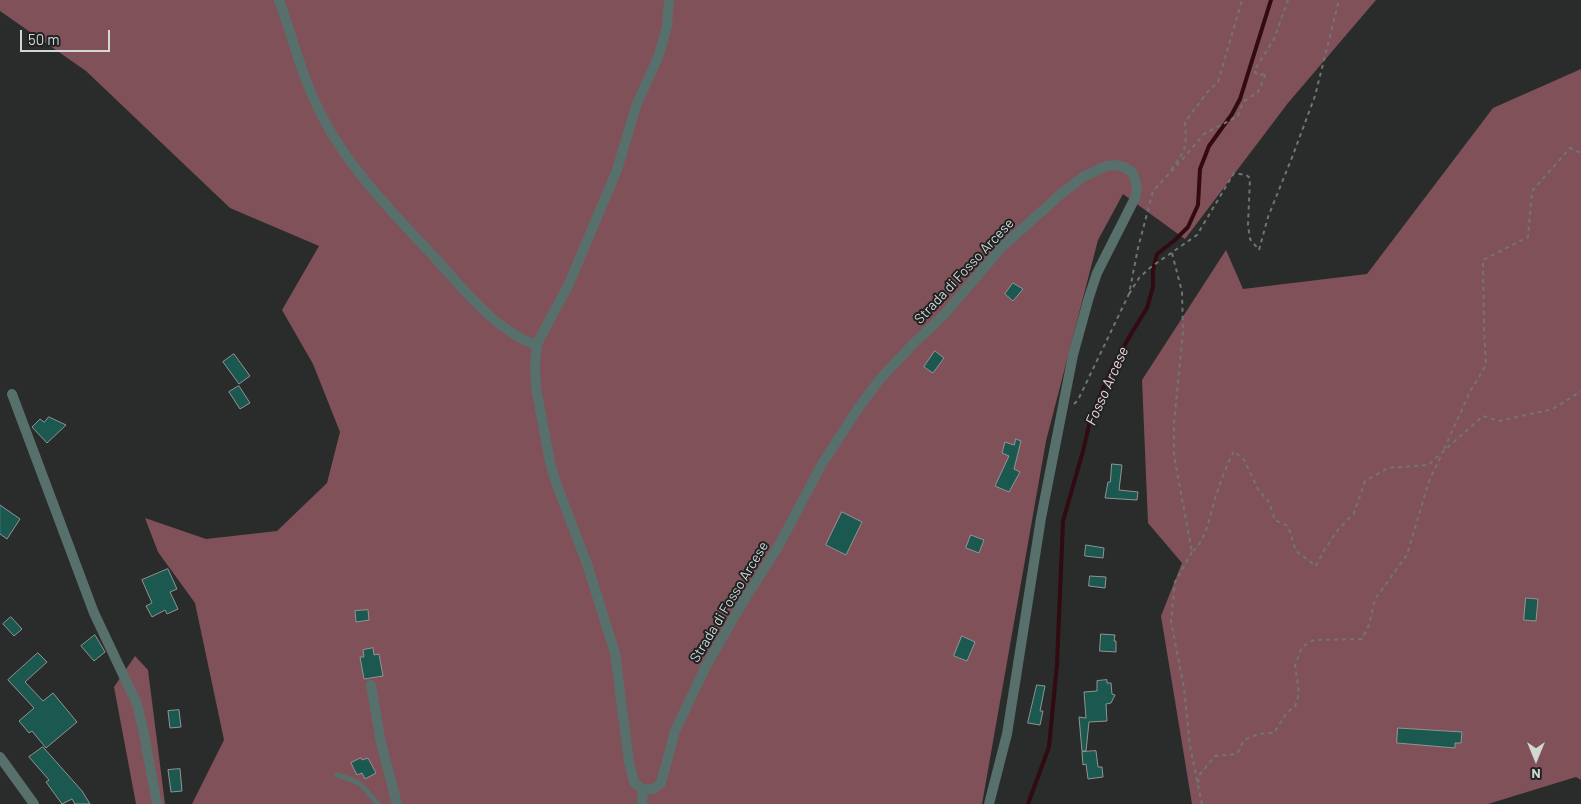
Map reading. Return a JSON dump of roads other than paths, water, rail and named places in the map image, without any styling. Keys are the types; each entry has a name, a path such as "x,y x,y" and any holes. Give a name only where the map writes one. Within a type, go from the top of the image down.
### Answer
{"street":[{"path":"279,0 298,57 321,115 352,163 400,220 475,301 515,335 537,345"},
{"path":"642,804 643,790 634,782 629,762 613,647 587,564 555,480 547,452 536,382 535,363 537,345 568,286 614,177 633,113 659,55 667,26 669,0"},
{"name":"Strada di Fosso Arcese","path":"643,790 653,789 661,784 674,731 706,666 741,605 779,545 822,464 869,394 895,362 942,317 1009,240 1083,177 1106,166 1121,165 1128,168 1134,175 1136,183 1135,198 1108,249 1089,297 1073,355 1041,518 1007,734 989,804"},
{"path":"12,394 101,631 137,704 157,804"},
{"path":"371,685 381,744 397,804"},
{"path":"0,757 34,804"}],"lane":[{"path":"337,775 360,783 378,804"}],"waterway":[{"name":"Fosso Arcese","path":"1028,804 1049,747 1057,664 1063,521 1091,417 1112,368 1147,308 1153,287 1153,270 1157,254 1188,227 1198,205 1200,169 1209,146 1232,114 1240,99 1271,0"}]}
